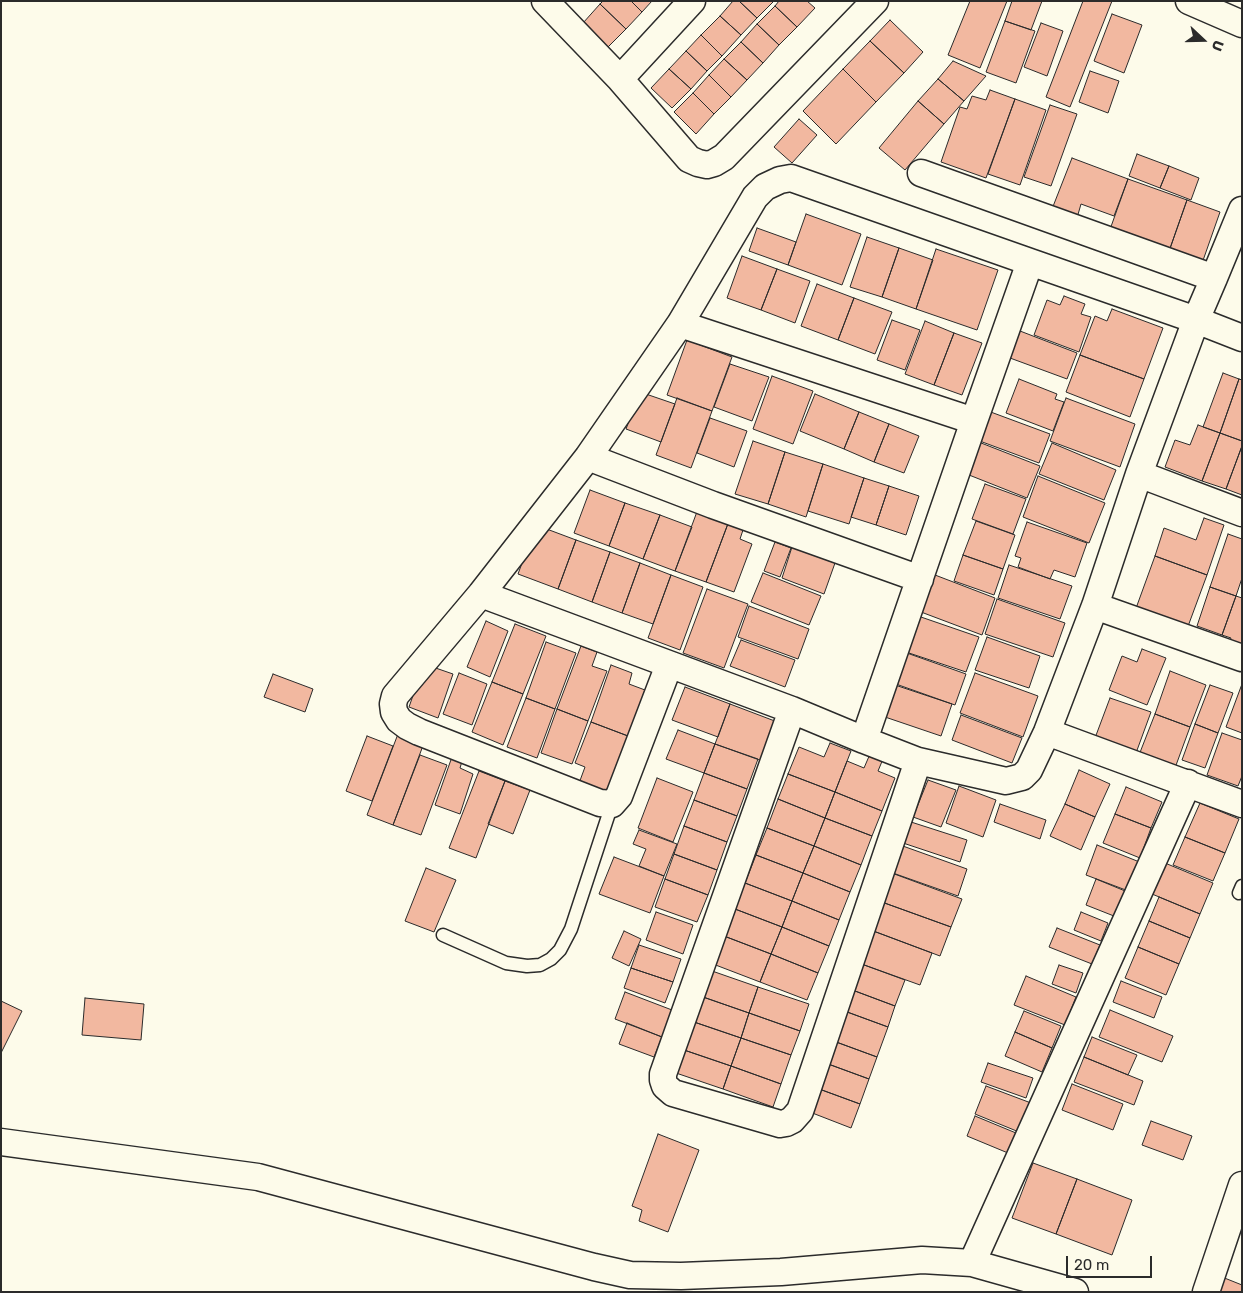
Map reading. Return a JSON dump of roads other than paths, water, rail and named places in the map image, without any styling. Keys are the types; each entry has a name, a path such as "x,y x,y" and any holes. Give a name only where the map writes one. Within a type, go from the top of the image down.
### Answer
{"street":[{"path":"545,1 620,80 689,159 706,165 724,157 875,1"},
{"path":"620,80 692,1"},
{"path":"1189,1 1242,24"},
{"path":"921,173 1214,278"},
{"path":"669,664 619,796 612,804 600,803 419,732 399,720 394,712 396,696 481,594 588,457 680,324 755,197 765,187 780,180 791,178 1196,320 1242,338"},
{"path":"481,594 792,710 918,761 1006,781 1022,777 1029,770 1047,732 1095,606 1139,474 1196,320 1242,210"},
{"path":"864,740 1030,262"},
{"path":"680,324 974,420"},
{"path":"588,457 920,579"},
{"path":"1139,474 1242,513"},
{"path":"1095,606 1242,658"},
{"path":"792,710 663,1074 665,1086 673,1092 780,1124 792,1120 800,1111 918,761"},
{"path":"1047,732 1242,804"},
{"path":"972,1263 1188,783"},
{"path":"1,1142 258,1177 630,1275 681,1276 781,1272 922,1260 972,1263 1074,1292"},
{"path":"1206,1292 1242,1186"}],"lane":[{"path":"443,936 506,963 527,966 540,965 551,959 560,950 570,929 612,804"}]}
